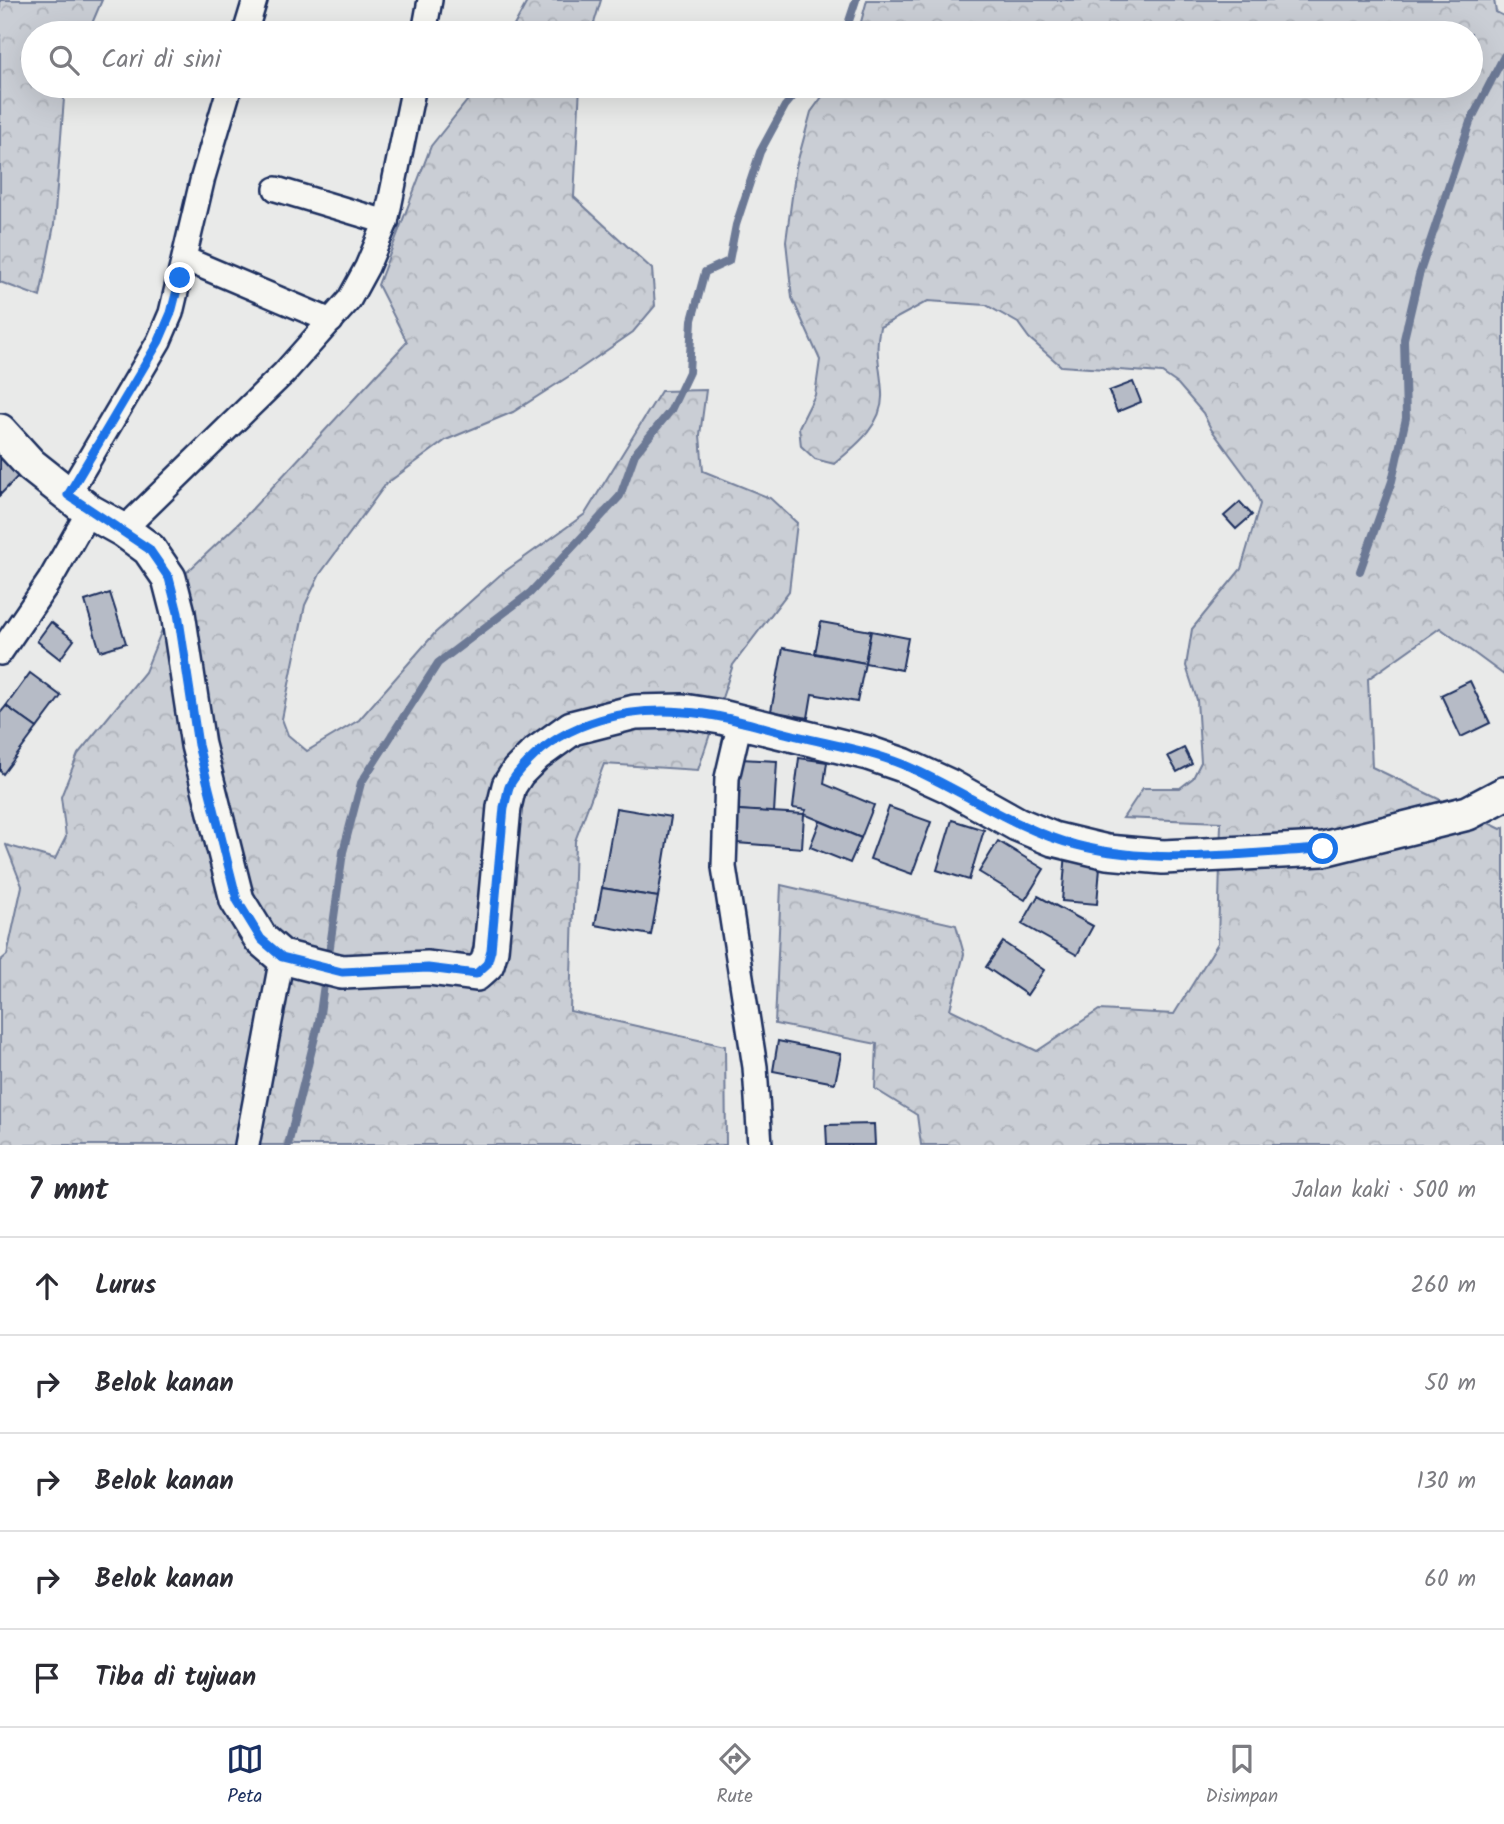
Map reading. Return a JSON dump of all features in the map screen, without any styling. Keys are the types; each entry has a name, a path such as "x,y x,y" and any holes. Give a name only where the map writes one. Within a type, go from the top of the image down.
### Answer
{"street":[{"path":"249,21 255,0"},
{"path":"426,21 430,0"},
{"path":"0,653 50,580 79,503 171,313 203,177 226,98"},
{"path":"123,530 284,373 349,300 367,267 386,222 412,98"},
{"path":"276,189 386,222"},
{"path":"185,259 331,321"},
{"path":"0,431 30,465 79,503 149,549 169,578 178,613 198,745 237,900 261,939 282,957 328,969 428,968 476,974 487,964 491,950 504,807 509,786 518,772 536,754 572,728 635,712 683,711 721,717 868,753 949,786 1017,824 1041,834 1078,846 1118,853 1163,857 1323,849 1468,813 1504,794"},
{"path":"740,722 727,778 724,867 755,1067 760,1145"},
{"path":"247,1145 282,957"}],"green space":[{"path":"0,0 102,0 93,21 21,21 21,98 64,98 54,225 40,297 0,282"},
{"path":"528,0 601,0 595,21 517,21"},
{"path":"867,0 1494,0 1496,12 1504,16 1504,675 1440,628 1368,679 1372,767 1501,829 1504,827 1504,1145 921,1145 917,1115 875,1089 877,1044 775,1024 781,885 956,925 964,954 950,1009 1037,1051 1099,1010 1174,1014 1218,943 1221,822 1123,818 1143,788 1180,788 1193,778 1201,762 1197,700 1186,666 1192,629 1241,569 1260,504 1253,486 1211,429 1203,413 1178,384 1162,373 1061,366 1029,338 1018,323 986,305 928,301 880,327 878,352 882,393 878,415 859,442 834,464 815,459 801,446 799,427 815,395 820,360 792,298 786,241 796,167 811,112 821,98 1483,98 1483,21 861,21"},
{"path":"469,98 579,98 574,197 652,269 655,306 633,332 574,373 513,412 446,440 386,484 320,574 305,605 282,719 288,735 307,751 359,720 435,633 500,575 585,514 661,391 706,390 700,435 703,471 770,498 797,523 789,591 733,665 698,770 604,764 575,841 570,1011 725,1046 726,1145 0,1145 0,961 7,955 22,886 6,845 55,859 66,837 61,797 78,754 145,672 184,575 240,522 407,342 378,285 431,146"}],"building":[{"path":"1133,382 1141,402 1117,412 1109,391"},
{"path":"0,444 25,469 0,495"},
{"path":"1240,502 1252,515 1236,529 1224,516"},
{"path":"110,593 126,643 100,651 85,601"},
{"path":"51,622 74,640 60,659 37,641"},
{"path":"821,622 871,631 865,663 815,653"},
{"path":"871,631 908,638 902,670 865,663"},
{"path":"783,648 865,663 857,702 812,694 808,718 771,711"},
{"path":"30,673 61,696 37,728 6,706"},
{"path":"1470,681 1490,723 1461,737 1441,695"},
{"path":"6,706 37,728 3,774 0,771 0,713"},
{"path":"1184,748 1192,764 1177,772 1168,756"},
{"path":"799,758 827,762 824,784 874,805 861,838 804,814 806,810 793,808"},
{"path":"741,759 777,761 774,813 738,810"},
{"path":"889,807 931,822 912,874 870,859"},
{"path":"616,808 671,817 658,897 602,888"},
{"path":"738,810 804,814 802,848 737,843"},
{"path":"952,820 984,830 969,880 937,870"},
{"path":"820,821 861,838 850,863 810,847"},
{"path":"998,841 1044,869 1025,900 979,872"},
{"path":"1066,852 1101,855 1097,904 1062,901"},
{"path":"602,888 658,897 651,935 595,925"},
{"path":"1038,896 1093,926 1077,955 1022,924"},
{"path":"1003,942 1044,970 1027,995 986,967"},
{"path":"778,1041 841,1054 835,1083 773,1071"},
{"path":"874,1124 875,1145 827,1145 826,1125"}],"waterway":[{"path":"849,21 856,0"},
{"path":"1483,97 1504,56"},
{"path":"328,961 343,852 361,783 438,663 530,593 620,496 635,454 671,410 689,372 692,320 705,272 729,261 736,225 760,152 792,98"},
{"path":"1360,571 1392,481 1406,418 1404,339 1419,275 1470,122 1482,98"},
{"path":"288,1145 319,1021 325,977"}],"route":[{"path":"180,278 171,313 159,341 68,495 149,549 169,578 178,613 198,745 237,900 261,939 282,957 342,972 428,968 476,974 487,964 491,950 504,807 509,786 518,772 536,754 572,728 635,712 683,711 721,717 868,753 949,786 1017,824 1053,839 1107,852 1163,857 1323,849"}]}
